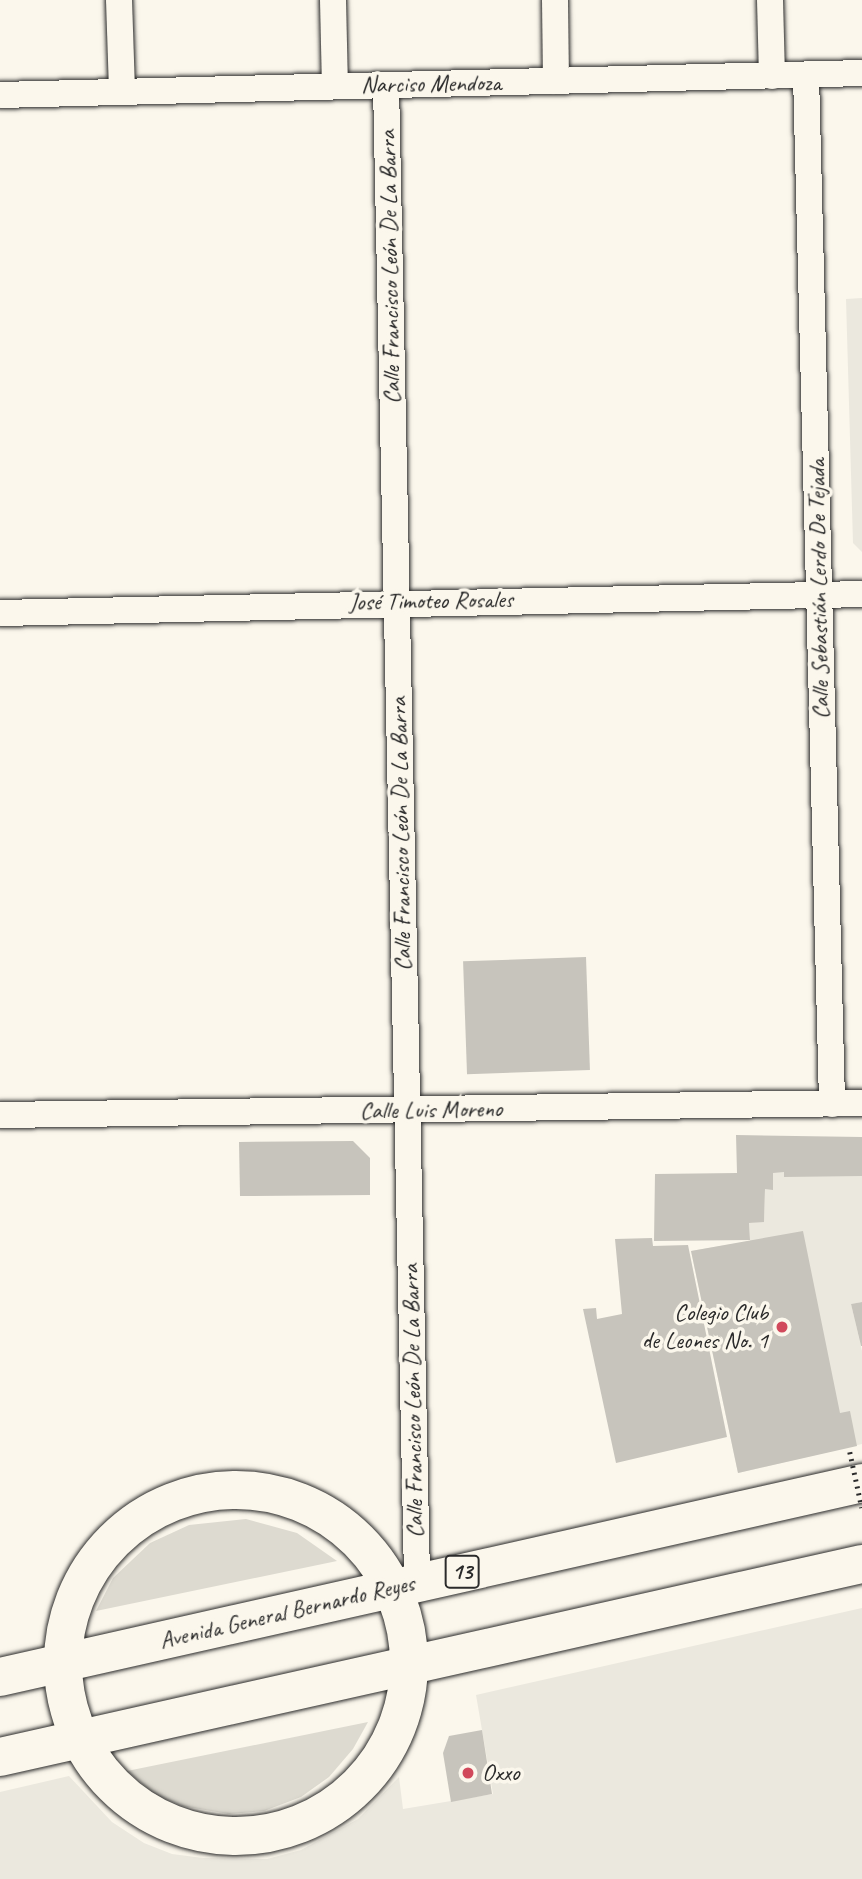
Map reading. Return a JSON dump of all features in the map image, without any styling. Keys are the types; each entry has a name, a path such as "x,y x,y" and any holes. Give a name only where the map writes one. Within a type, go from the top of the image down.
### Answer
{"main road":[{"name":"Avenida General Bernardo Reyes","path":"0,1677 406,1585 856,1468"},
{"path":"218,1490 261,1491 295,1500 353,1535 406,1585 408,1669 400,1714 373,1768 337,1803 305,1822 273,1832 216,1835 154,1816 119,1791 80,1739 68,1703 63,1663 69,1614 83,1583 108,1546 146,1514 178,1499 218,1490"},
{"path":"0,1757 408,1669 862,1564"}],"street":[{"path":"119,0 121,92"},
{"path":"333,0 335,86"},
{"path":"555,0 556,80"},
{"path":"770,0 772,76"},
{"name":"Narciso Mendoza","path":"0,95 862,73"},
{"name":"Calle Sebastián Lerdo De Tejada","path":"806,75 832,1104"},
{"name":"Calle Francisco León De La Barra","path":"386,85 407,1111 406,1585"},
{"name":"José Timoteo Rosales","path":"0,613 396,602 862,594"},
{"name":"Calle Luis Moreno","path":"0,1115 862,1103"}],"path":[{"path":"856,1468 862,1508"}],"shaded area":[{"path":"862,298 862,552 853,543 846,299"},
{"name":"Colegio Club de Leones No. 1","path":"862,1137 862,1302 851,1304 862,1351 862,1444 738,1473 691,1251 750,1241 749,1223 764,1221 765,1190 746,1173"},
{"path":"246,1519 297,1533 337,1561 96,1611 113,1578 150,1543 189,1525"},
{"path":"862,1608 862,1879 0,1879 0,1792 69,1776 112,1822 144,1843 172,1854 203,1858 267,1859 301,1850 358,1819 399,1777 403,1809 493,1794 476,1695"},
{"path":"368,1722 353,1749 329,1777 301,1797 264,1811 229,1814 182,1806 156,1795 127,1771"}],"building":[{"path":"586,957 590,1070 467,1074 463,961"},
{"path":"736,1135 862,1137 862,1176 784,1177 784,1172 773,1173 773,1190 765,1189 764,1222 749,1223 750,1240 654,1241 655,1174 737,1173"},
{"path":"353,1141 370,1158 370,1195 240,1196 239,1142"},
{"path":"803,1231 840,1413 850,1411 857,1446 738,1473 691,1251"},
{"path":"652,1238 653,1246 688,1245 727,1437 616,1463 583,1309 596,1308 597,1319 622,1314 615,1239"},
{"path":"862,1302 862,1346 861,1346 851,1304"},
{"name":"Oxxo","path":"482,1730 492,1794 451,1802 443,1753 449,1736"}],"place":[{"name":"Colegio Club de Leones No. 1","path":"782,1327"},
{"name":"Oxxo","path":"468,1773"}]}
